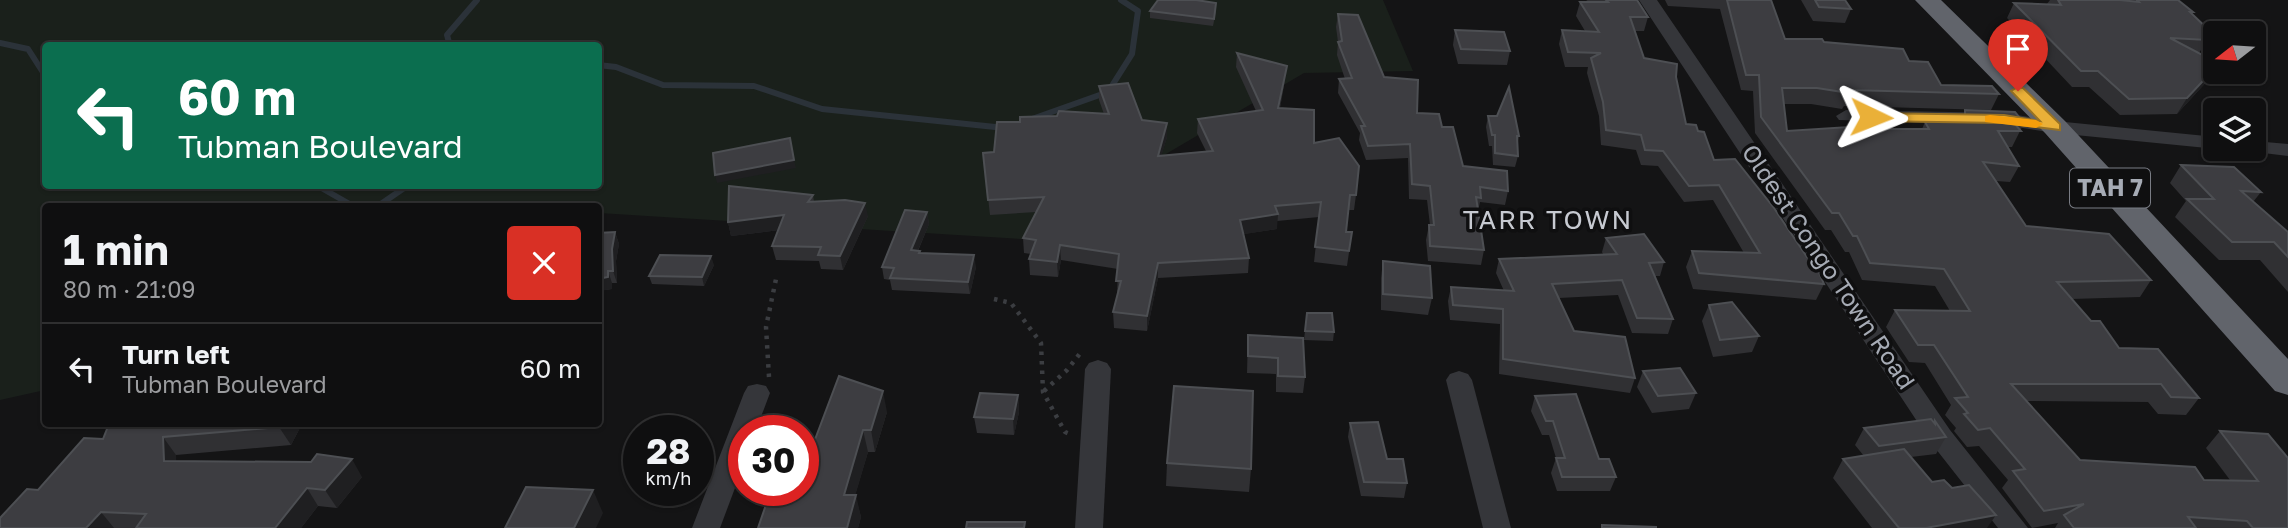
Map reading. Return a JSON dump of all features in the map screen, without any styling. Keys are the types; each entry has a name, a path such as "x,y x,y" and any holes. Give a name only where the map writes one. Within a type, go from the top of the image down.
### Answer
{"highway":[{"name":"TAH 7","path":"1927,0 2055,127 2277,359 2288,382"}],"street":[{"name":"Oldest Congo Town Road","path":"1648,0 1941,437 2014,528"},
{"path":"1846,116 2004,119 2055,127 2203,142"},
{"path":"2266,147 2288,150"},
{"path":"1089,528 1094,449 1090,360"},
{"path":"1459,380 1497,528"},
{"path":"706,528 763,390"}],"path":[{"path":"763,390 769,354 766,331 776,297 776,279"},
{"path":"994,299 1011,303 1041,343 1043,392 1065,432 1094,449"},
{"path":"1043,392 1067,370 1090,360"}],"shaded area":[{"path":"0,0 1383,0 1413,71 1304,73 1021,239 602,213 602,203 42,203 42,391 0,400"}],"building":[{"path":"1158,0 1216,3 1214,19 1150,11"},
{"path":"1606,0 1637,0 1648,17 1630,17 1644,58 1677,64 1676,77 1686,124 1696,125 1698,131 1704,132 1714,160 1735,159 1774,208 1807,257 1813,258 1824,284 1699,273 1692,251 1760,253 1719,185 1689,186 1663,151 1645,150 1641,135 1606,130 1603,102 1591,58 1601,53 1568,52 1562,30 1599,32 1580,2 1608,2"},
{"path":"1727,0 1771,0 1785,39 1822,39 1824,42 1903,49 1909,61 1928,62 1941,85 1992,86 1999,94 1849,90 1849,93 1817,88 1782,88 1787,131 1865,126 1866,129 1929,129 1925,122 1965,119 1965,110 2015,112 2024,123 2014,123 2021,131 1998,131 2019,166 1983,162 2026,226 2109,234 2151,280 2057,282 2091,321 2100,321 2119,348 2158,349 2199,398 2171,397 2161,384 2011,384 2080,460 2195,467 2204,480 2258,481 2220,431 2268,434 2288,458 2288,528 2253,528 2247,521 2188,517 2196,528 2074,528 2064,515 2084,504 2044,511 2013,471 2025,469 1990,428 1978,430 1964,414 1968,413 1955,398 1968,397 1934,345 1918,345 1895,310 1970,311 1944,269 1870,263 1857,236 1853,236 1839,213 1832,213 1761,117 1759,75 1746,75"},
{"path":"1815,0 1845,0 1851,9 1819,7"},
{"path":"2058,0 2178,0 2203,24 2203,40 2170,38 2203,55 2203,81 2187,98 2129,99 2098,71 2081,71 2014,3 2061,5"},
{"path":"1338,14 1358,15 1384,77 1418,80 1417,113 1439,114 1442,127 1453,127 1463,166 1507,171 1508,191 1480,187 1481,198 1476,197 1484,250 1430,246 1429,225 1434,225 1430,186 1412,184 1410,144 1368,146 1361,126 1365,126 1339,79 1352,78 1338,42 1342,41"},
{"path":"1455,30 1504,32 1510,51 1461,49"},
{"path":"1237,53 1287,66 1278,108 1314,110 1314,143 1339,138 1359,166 1356,195 1350,195 1346,232 1352,232 1349,251 1315,247 1321,202 1275,206 1278,214 1240,220 1249,258 1158,263 1147,316 1113,312 1121,281 1116,281 1119,254 1060,245 1057,262 1029,259 1036,240 1023,238 1044,197 988,200 983,153 994,152 997,122 1020,122 1020,117 1057,116 1059,111 1109,114 1099,86 1128,83 1142,120 1167,123 1158,156 1213,151 1198,119 1263,110"},
{"path":"1509,87 1519,136 1518,156 1495,153 1495,135 1492,135 1488,116 1497,116"},
{"path":"790,138 794,160 715,175 713,153"},
{"path":"2181,165 2234,167 2261,192 2241,191 2288,232 2288,257 2274,242 2232,242 2187,199 2214,199"},
{"path":"729,186 813,195 808,202 845,200 865,203 840,256 818,255 821,247 772,246 784,215 728,222"},
{"path":"905,210 927,212 911,250 920,251 919,253 974,255 968,282 890,278 894,268 882,267"},
{"path":"615,232 612,249 613,271 608,271 608,277 602,278 602,233"},
{"path":"1644,234 1664,262 1649,263 1673,319 1637,318 1622,280 1552,284 1574,331 1625,337 1635,378 1503,359 1503,309 1453,305 1451,287 1514,291 1499,259 1617,254 1606,238"},
{"path":"660,255 711,256 702,277 649,276"},
{"path":"1383,261 1430,266 1432,298 1383,294"},
{"path":"1732,302 1759,336 1720,340 1709,305"},
{"path":"1307,313 1332,313 1334,332 1305,331"},
{"path":"1248,335 1303,338 1305,377 1278,376 1278,358 1248,356"},
{"path":"1680,368 1696,393 1658,396 1643,371"},
{"path":"839,376 883,391 871,430 863,430 844,495 856,495 847,528 758,528 766,506 819,506 819,429"},
{"path":"1174,386 1253,391 1251,469 1167,463"},
{"path":"980,393 1018,395 1013,419 974,417"},
{"path":"1576,394 1599,459 1609,459 1616,477 1562,477 1556,458 1565,458 1553,421 1546,421 1535,396"},
{"path":"1931,419 1946,437 1879,446 1864,428"},
{"path":"1378,422 1387,459 1403,459 1407,483 1364,482 1350,423"},
{"path":"108,427 279,427 163,437 164,461 311,462 317,454 352,459 325,490 307,488 275,528 136,528 146,514 101,512 86,528 0,528 0,518 27,489 38,490 84,438 103,439"},
{"path":"1904,449 1932,482 1944,480 1952,488 1969,485 1996,515 1926,528 1899,528 1843,459"},
{"path":"526,487 593,490 574,528 505,528"},
{"path":"967,522 1025,522 1024,528 966,528"},
{"path":"1602,525 1656,527 1656,528 1602,528"}],"waterway":[{"path":"449,42 447,35 477,0"},
{"path":"1032,119 1108,92 1132,54 1138,11 1121,0"},
{"path":"0,43 28,49 42,71"},
{"path":"602,65 616,67 663,85 754,86 822,109 1005,128"},
{"path":"323,189 348,203"},
{"path":"382,203 403,189"}],"slow traffic":[{"path":"1990,119 2036,124"}],"district":[{"name":"TARR TOWN","path":"1548,220"}],"route":[{"path":"1871,117 2004,119 2055,127 2018,91"}]}
